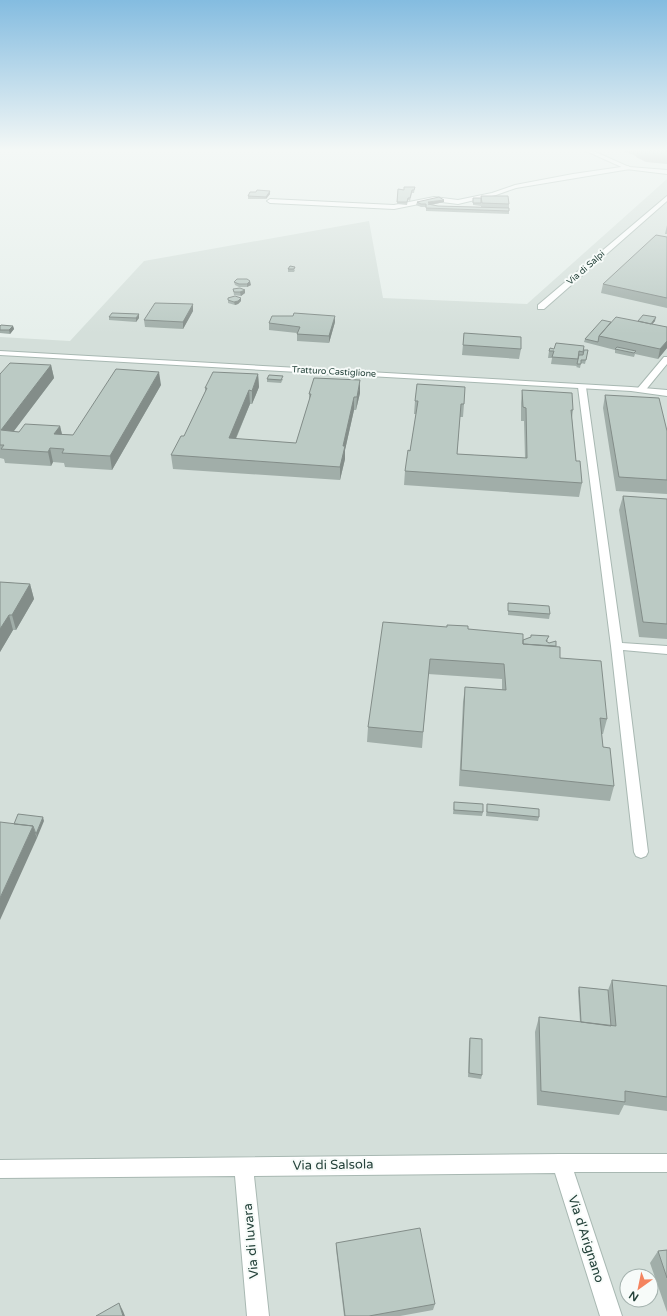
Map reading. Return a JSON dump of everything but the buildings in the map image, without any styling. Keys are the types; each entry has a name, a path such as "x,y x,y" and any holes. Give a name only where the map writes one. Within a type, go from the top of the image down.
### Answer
{"street":[{"name":"Via di Salpi","path":"541,307 651,211"},
{"name":"Tratturo Castiglione","path":"0,353 641,390 667,393"},
{"path":"641,390 667,358"},
{"path":"582,387 617,646 641,852"},
{"path":"617,646 667,650"},
{"name":"Via di Salsola","path":"0,1169 561,1162 667,1164"},
{"name":"Via d'Arignano","path":"561,1162 611,1316"},
{"name":"Via di Iuvara","path":"244,1166 258,1316"}],"shaded area":[{"path":"631,211 667,211 667,1316 0,1316 0,337 70,341 144,261 369,221 383,298 527,304"}]}
